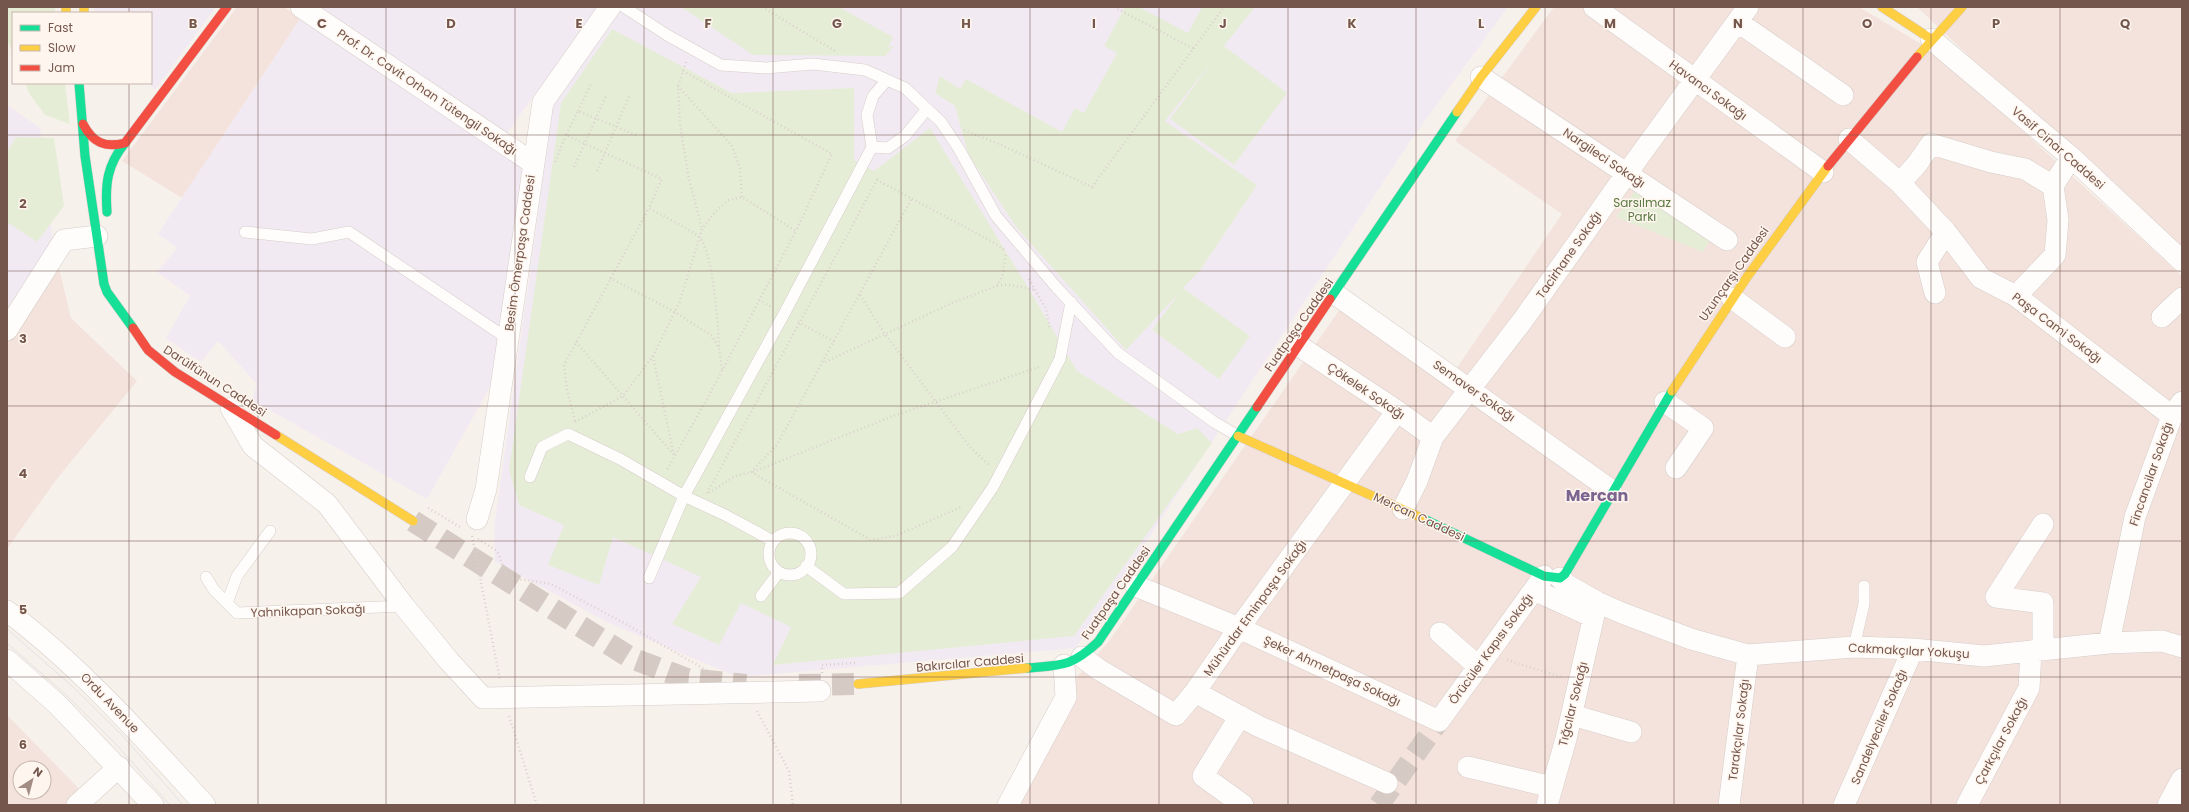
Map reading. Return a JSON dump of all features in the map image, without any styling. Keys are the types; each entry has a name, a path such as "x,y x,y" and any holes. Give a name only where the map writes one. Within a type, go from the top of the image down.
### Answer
{"main road":[{"path":"102,229 106,176 117,153 227,7"},
{"name":"Fuatpaşa Caddesi","path":"1073,661 1098,642 1481,77 1536,7"},
{"path":"1882,7 1931,39"},
{"name":"Uzunçarşı Caddesi","path":"1546,581 1565,574 1611,490 1696,350 1757,260 1849,139 1931,39 1962,7"},
{"name":"Darülfünun Caddesi","path":"79,84 83,124 102,229 104,284 107,292 117,304 136,336 156,357 231,408 414,521"},
{"path":"83,124 91,138 102,145 113,147 125,143"},
{"path":"116,287 117,304"},
{"name":"Mercan Caddesi","path":"1238,436 1403,509 1546,581"},
{"name":"Bakırcılar Caddesi","path":"858,684 1073,661"}],"street":[{"name":"Prof. Dr. Cavit Orhan Tütengil Sokağı","path":"301,7 534,163"},
{"name":"Besim Ömerpaşa Caddesi","path":"471,528 486,489 543,102 610,7"},
{"name":"Havancı Sokağı","path":"1594,7 1823,172"},
{"name":"Tacirhane Sokağı","path":"1403,509 1417,481 1433,437 1523,320 1627,173 1696,81 1743,14"},
{"path":"1743,14 1843,95"},
{"name":"Vasif Cinar Caddesi","path":"1931,39 2071,157 2182,261"},
{"name":"Nargileci Sokağı","path":"1481,77 1727,240"},
{"name":"Paşa Cami Sokağı","path":"1849,139 1900,183 1946,232 1981,278 2016,296 2177,409"},
{"path":"1900,183 1917,164 1931,144 1991,162 2025,169 2053,186"},
{"path":"2016,296 2055,255 2058,220 2053,186 2071,157"},
{"path":"7,330 64,240 102,229"},
{"path":"1935,294 1927,262 1946,232"},
{"name":"Semaver Sokağı","path":"1335,294 1470,388 1611,490"},
{"path":"1732,298 1785,337"},
{"path":"2162,317 2182,298"},
{"name":"Çökelek Sokağı","path":"1299,346 1397,411 1433,437"},
{"path":"1665,402 1703,428 1676,468"},
{"path":"231,408 253,446 327,504 404,606 449,661 483,698 503,699 747,694 820,691"},
{"name":"Fincancilar Sokağı","path":"2109,643 2135,517 2177,409"},
{"name":"Mühürdar Eminpaşa Sokağı","path":"1073,661 1098,669 1176,715 1195,692 1239,628 1397,411"},
{"name":"Çarkçılar Sokağı","path":"1967,805 2029,688 2037,650 2043,604 1996,598 2042,524"},
{"path":"1546,581 1595,610"},
{"name":"Mercan Caddesi","path":"1546,581 1567,585 1595,610"},
{"name":"Örücüler Kapısı Sokağı","path":"1439,721 1484,660 1546,581"},
{"name":"Şeker Ahmetpaşa Sokağı","path":"1136,586 1239,628 1439,721"},
{"name":"Cakmakçılar Yokuşu","path":"1595,610 1691,640 1748,655 1854,647 1913,649 1984,656 2109,643 2162,641 2182,647"},
{"name":"Tığcılar Sokağı","path":"1549,796 1572,715 1595,610"},
{"name":"Ordu Avenue","path":"7,611 78,670 112,703 205,805"},
{"path":"1440,633 1484,660"},
{"name":"Sandelyeciler Sokağı","path":"1844,805 1913,649"},
{"name":"Tarakçılar Sokağı","path":"1729,805 1748,655"},
{"path":"7,660 57,704 119,767 153,805"},
{"path":"1008,805 1066,697 1073,661"},
{"path":"1195,692 1240,716 1387,784"},
{"path":"1572,715 1631,732"},
{"path":"1240,716 1203,776 1244,805"},
{"path":"77,805 119,767"},
{"path":"1468,767 1549,796"},
{"path":"2168,805 2182,779"}],"lane":[{"path":"624,7 666,35 721,65 766,68 813,64 865,70 905,88 941,122 959,149 996,216 1118,353 1214,422 1238,436"},
{"path":"649,578 684,496 784,314 872,147 867,115 873,96 887,80"},
{"path":"872,147 888,148 905,136 927,109"},
{"path":"245,232 312,239 349,232 508,339"},
{"path":"806,566 844,594 899,593 952,547 992,487 1060,359 1071,302"},
{"path":"530,477 542,447 568,434 620,459 684,496 704,499 773,541"},
{"path":"227,603 237,576 270,531"},
{"path":"786,534 793,534 804,539 810,551 806,566 801,572 791,575 779,572 774,568 769,556 769,549 773,541 786,534"},
{"path":"761,596 779,572"},
{"name":"Yahnikapan Sokağı","path":"206,577 214,590 237,613 404,606"},
{"path":"1854,647 1864,604 1864,586"}],"path":[{"path":"762,7 839,54"},
{"path":"1114,7 1194,49"},
{"path":"941,122 999,144 1092,187 1224,7"},
{"path":"690,48 678,86 681,133 689,179 702,230"},
{"path":"660,482 796,231 832,154 683,71"},
{"path":"555,162 566,135 591,84"},
{"path":"678,86 732,146 740,168 742,198"},
{"path":"574,167 607,94"},
{"path":"598,171 630,94"},
{"path":"578,111 636,135"},
{"path":"566,135 662,179 649,208 564,365 567,390 575,421"},
{"path":"704,499 877,180 991,241 1011,257"},
{"path":"568,434 575,421 623,396 653,356 680,301 702,230 716,211 728,200 742,198 796,231"},
{"path":"750,472 777,445 824,362 912,198"},
{"path":"649,208 700,237 708,258 718,308 719,348 722,370"},
{"path":"997,286 1003,274 1006,252"},
{"path":"1024,273 1046,309 1051,332"},
{"path":"610,278 674,312 712,336 719,348"},
{"path":"824,362 952,303 997,286 1011,285 1035,290"},
{"path":"860,295 885,334 969,446 994,469"},
{"path":"576,342 675,456"},
{"path":"653,356 675,456"},
{"path":"704,499 735,476 750,472 893,416 1040,367"},
{"path":"750,472 871,540 895,536 967,505"},
{"path":"427,507 471,528 497,551 507,577 551,584 624,623 720,678"},
{"path":"474,548 503,699 537,805"},
{"path":"1484,660 1579,683"},
{"path":"747,694 789,771 793,805"}],"shaded area":[{"path":"94,7 216,7 155,90 150,84 152,84 152,12 95,12"},
{"path":"237,7 284,7 300,19 182,198 122,161"},
{"path":"321,7 599,7 506,134"},
{"path":"619,7 1508,7 1411,140 1076,648 738,677 609,623 495,562 494,529 554,99"},
{"path":"1554,7 1859,7 1938,54 2182,276 2182,805 1011,805 1075,679 1110,640 1349,296 1456,369 1562,214 1455,141"},
{"path":"1917,7 2182,7 2182,257"},
{"path":"300,19 523,164 494,380 427,499 252,400 257,384 218,341 201,362 166,338 190,296 157,272 177,248 158,234"},
{"path":"7,105 40,128 53,243 7,319"},
{"path":"53,243 71,318 137,381 56,480 7,549 7,319"},
{"path":"7,715 51,760 12,760 12,800 52,800 52,761 95,805 7,805"}],"green space":[{"path":"7,7 55,7 55,12 12,12 12,52 7,40"},
{"path":"681,7 839,7 893,37 888,48 895,45 885,56 753,55"},
{"path":"1125,7 1139,7 1188,33 1202,7 1255,7 1224,46 1287,93 1234,165 1170,119 1214,59 1165,121 1257,185 1201,269 1183,288 1250,336 1219,379 1152,330 1180,292 1126,350 1017,228 968,154 955,106 935,93 940,76 960,89 966,79 1062,132 1075,108 1084,113 1117,53 1104,46"},
{"path":"612,29 732,93 854,88 854,160 874,171 930,128 1023,279 1077,371 1178,434 1197,428 1212,443 1074,636 773,665 791,627 741,603 719,645 672,624 701,577 613,537 599,585 548,565 564,525 519,505 509,470 561,103"},
{"path":"25,84 65,84 70,124 45,115 29,93"},
{"path":"16,137 54,138 64,206 37,242 7,222 7,152"},
{"name":"Sarsılmaz Parkı","path":"1638,187 1711,239 1703,252 1616,217"}],"tunnel":[{"path":"413,521 631,658 687,679 746,685"},
{"path":"799,685 858,684"},
{"path":"1379,805 1439,721"}],"tram line":[{"path":"7,629 72,686 122,735 183,805"},
{"path":"7,643 64,693 114,742 170,805"}],"traffic: fast":[{"path":"79,84 85,156 104,284 107,292 133,328"},
{"path":"1330,299 1457,112"},
{"path":"107,212 106,192 108,175 114,159 125,143"},
{"path":"1424,519 1544,576 1560,578 1565,574 1672,391"},
{"path":"1027,668 1066,663 1080,656 1098,642 1257,407"}],"traffic: slow":[{"path":"66,7 66,12"},
{"path":"84,7 84,12"},
{"path":"1457,112 1481,77 1536,7"},
{"path":"1882,7 1931,39"},
{"path":"1917,57 1962,7"},
{"path":"1672,391 1747,277 1828,166"},
{"path":"276,435 413,521"},
{"path":"1238,436 1424,519"},
{"path":"858,684 1027,668"}],"traffic: jam":[{"path":"83,124 95,140 111,145 125,143 227,7"},
{"path":"1828,166 1917,57"},
{"path":"1257,407 1330,299"},
{"path":"133,328 148,350 175,372 276,435"}],"district":[{"name":"Mercan","path":"1597,495"}]}
